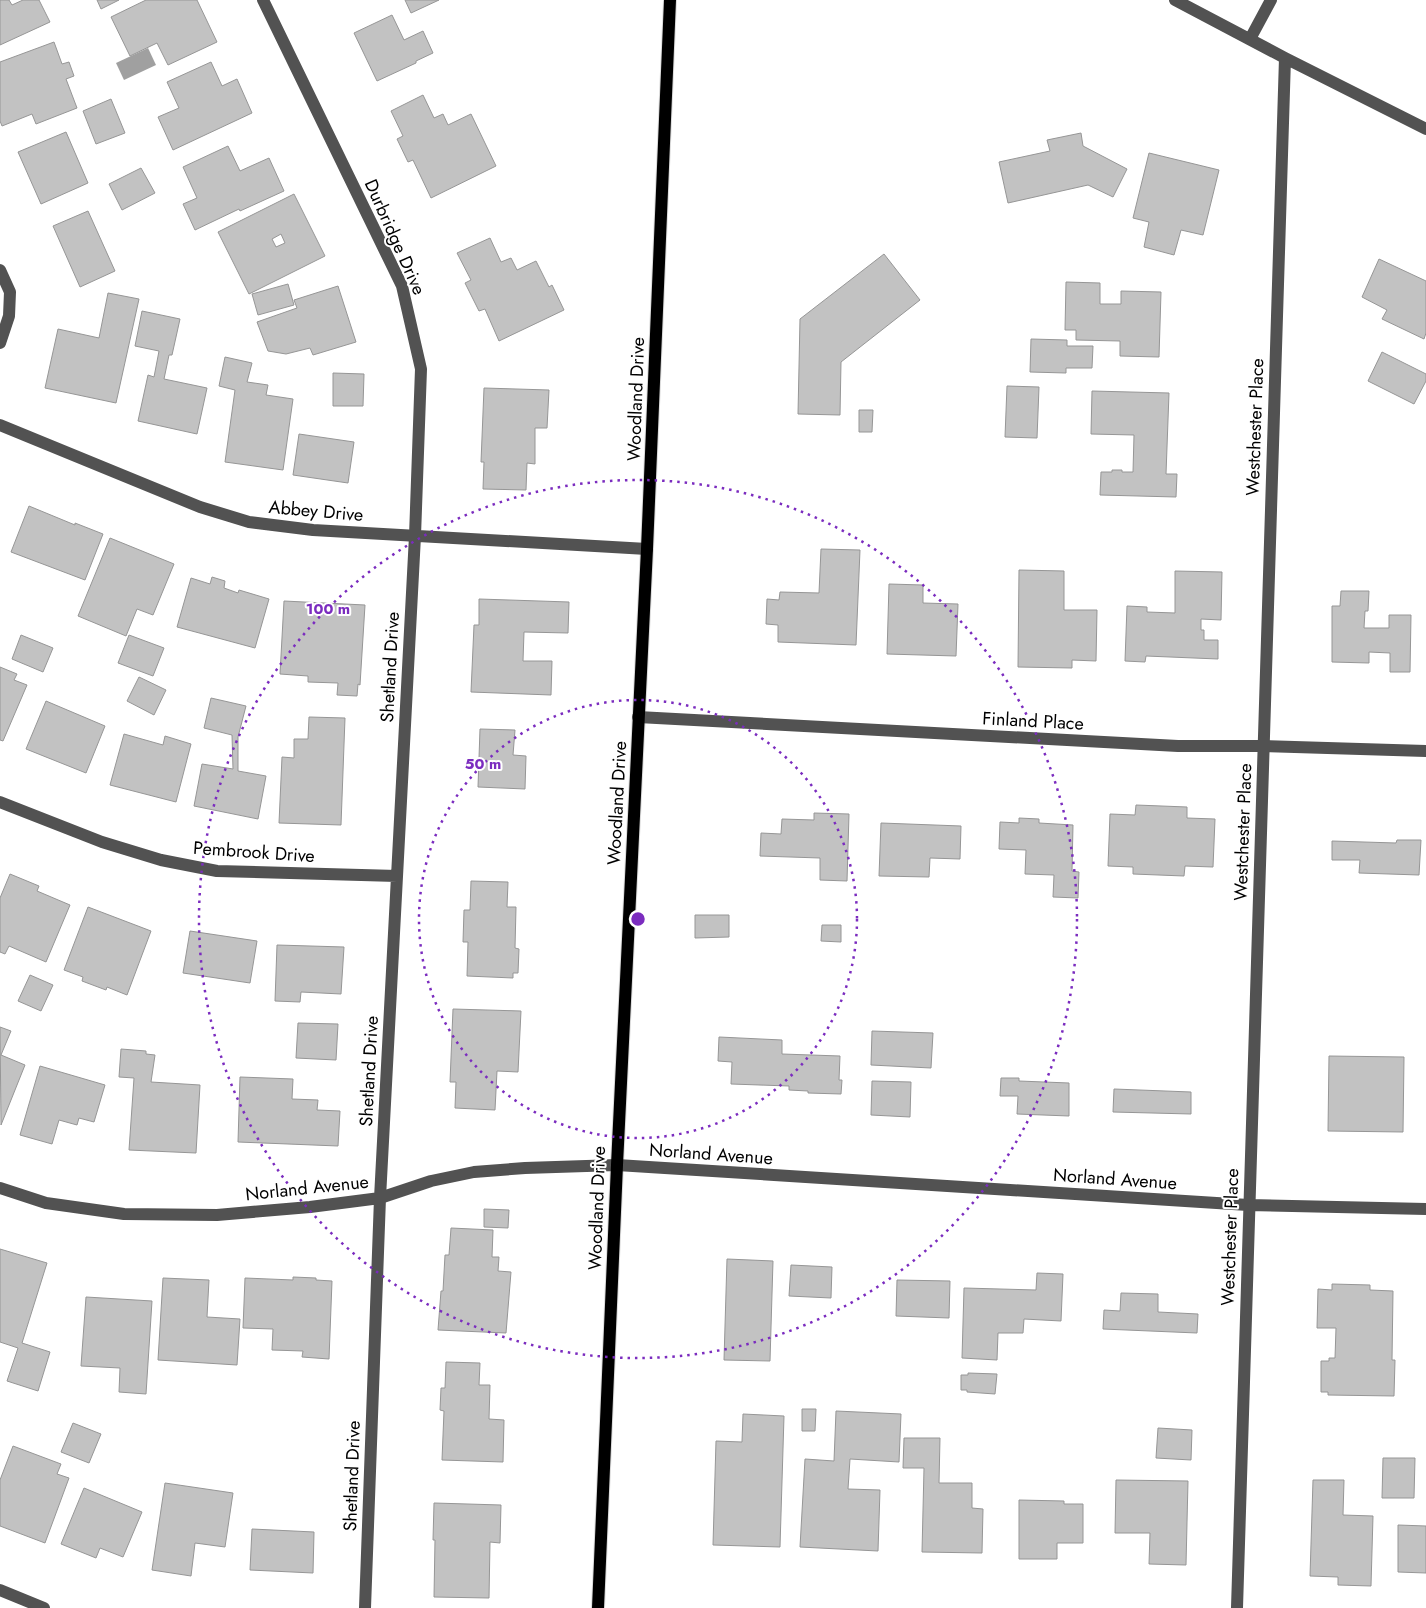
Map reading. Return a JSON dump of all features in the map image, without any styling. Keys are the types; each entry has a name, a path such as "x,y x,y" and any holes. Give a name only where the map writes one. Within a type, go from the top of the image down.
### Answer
{"main road":[{"name":"Woodland Drive","path":"598,1608 647,549 670,0"}],"street":[{"name":"Durbridge Drive","path":"263,0 402,286 422,369 415,536"},
{"path":"1175,0 1426,129"},
{"path":"1250,39 1271,0"},
{"name":"Westchester Place","path":"1236,1608 1285,58"},
{"path":"0,270 10,292 9,316 0,343"},
{"name":"Abbey Drive","path":"0,425 200,507 250,522 313,530 647,549"},
{"name":"Shetland Drive","path":"365,1608 380,1198 415,536"},
{"name":"Finland Place","path":"638,717 1178,746 1263,746 1426,751"},
{"name":"Pembrook Drive","path":"0,802 102,842 161,860 217,871 397,876"},
{"name":"Norland Avenue","path":"0,1188 46,1203 124,1214 217,1215 310,1207 380,1198 431,1181 474,1172 525,1168 617,1165 1248,1205 1426,1209"},
{"path":"0,1590 44,1608"}],"shaded area":[{"path":"148,48 156,65 124,80 116,63"}],"building":[{"path":"0,0 9,0 12,5 23,0 39,0 50,22 0,45"},
{"path":"97,0 119,0 101,9"},
{"path":"146,0 197,0 217,42 168,65 157,43 130,56 111,17"},
{"path":"405,0 439,0 411,13"},
{"path":"392,15 404,40 423,31 433,53 377,81 354,33"},
{"path":"54,42 62,64 69,62 74,76 66,79 77,108 36,124 32,114 2,126 0,121 0,62"},
{"path":"211,62 222,86 237,79 252,113 173,150 158,117 179,108 167,82"},
{"path":"423,95 434,118 443,114 448,125 471,114 496,166 431,198 413,160 408,162 397,139 403,136 391,111"},
{"path":"111,99 125,133 96,144 83,111"},
{"path":"66,132 88,183 41,204 18,152"},
{"path":"1081,133 1083,146 1127,169 1113,197 1088,185 1008,203 999,162 1050,151 1047,140"},
{"path":"228,146 240,171 269,158 284,191 240,211 239,209 195,230 183,204 197,198 183,167"},
{"path":"1149,153 1219,170 1203,235 1181,230 1174,255 1144,247 1149,222 1133,218"},
{"path":"141,168 155,193 122,210 109,184"},
{"path":"294,194 325,256 249,294 218,232","holes":["281,234 285,243 276,247 272,239"]},
{"path":"88,211 115,271 80,287 53,226"},
{"path":"490,238 501,262 511,258 517,270 536,261 549,287 552,285 564,310 499,341 485,309 479,311 465,283 471,280 457,253"},
{"path":"884,254 920,300 841,362 840,415 798,414 800,319"},
{"path":"1379,259 1426,281 1426,333 1424,339 1382,319 1387,310 1362,297"},
{"path":"1066,282 1100,283 1100,304 1121,304 1121,291 1161,292 1159,357 1120,356 1120,341 1076,340 1076,330 1065,330"},
{"path":"288,284 294,305 258,315 252,294"},
{"path":"338,286 356,342 313,355 310,348 286,354 268,351 257,322 297,308 294,300"},
{"path":"108,293 139,299 116,403 45,388 58,329 99,338"},
{"path":"142,311 180,319 172,355 169,355 164,379 207,388 197,434 138,421 148,375 154,377 159,351 135,346"},
{"path":"1031,339 1067,340 1067,346 1093,346 1092,368 1066,368 1066,373 1030,372"},
{"path":"1382,352 1426,374 1426,381 1414,404 1368,381"},
{"path":"225,357 252,363 247,382 268,385 266,395 293,399 283,470 225,462 235,390 219,386"},
{"path":"333,373 364,374 363,406 333,406"},
{"path":"1007,386 1039,387 1037,438 1005,437"},
{"path":"484,388 549,390 547,428 535,428 535,464 527,463 526,490 483,489 484,462 481,462"},
{"path":"1092,391 1169,393 1166,474 1177,474 1176,497 1100,495 1101,472 1122,470 1122,472 1133,472 1134,435 1091,434"},
{"path":"859,410 873,410 872,432 859,432"},
{"path":"299,434 354,442 348,483 293,475"},
{"path":"29,506 103,534 85,580 11,552"},
{"path":"110,538 174,564 153,615 137,609 126,636 78,616"},
{"path":"821,549 860,550 856,645 778,642 778,625 766,624 767,599 779,600 780,592 819,593"},
{"path":"1019,570 1064,571 1064,610 1097,610 1096,661 1072,660 1072,668 1018,667"},
{"path":"1175,571 1222,572 1221,620 1201,619 1201,630 1204,630 1204,640 1218,640 1218,659 1146,656 1145,662 1125,661 1127,606 1147,607 1147,612 1175,613"},
{"path":"212,577 225,581 224,588 238,593 239,590 269,599 255,648 177,627 191,578 210,584"},
{"path":"889,584 923,585 923,603 958,604 956,656 887,654"},
{"path":"1341,591 1369,591 1368,611 1365,611 1364,628 1389,628 1389,615 1411,615 1410,672 1390,672 1390,653 1369,652 1369,663 1332,662 1332,606 1340,606"},
{"path":"479,599 569,602 568,633 524,632 523,661 552,661 551,695 471,692 474,625 479,625"},
{"path":"284,601 365,605 360,685 358,684 357,696 337,695 338,683 308,682 308,676 280,674"},
{"path":"21,635 53,648 43,672 12,659"},
{"path":"129,635 164,648 153,676 118,663"},
{"path":"0,667 17,674 14,680 27,685 3,741 0,740"},
{"path":"139,677 166,690 154,715 127,701"},
{"path":"211,698 246,706 238,737 238,771 266,776 258,819 194,806 202,764 233,769 232,735 204,728"},
{"path":"46,701 105,726 86,773 26,749"},
{"path":"309,717 345,718 341,825 279,823 282,757 294,758 294,739 308,739"},
{"path":"480,729 515,730 513,755 526,756 525,789 478,787"},
{"path":"124,734 163,745 165,736 191,744 176,802 110,785"},
{"path":"1136,805 1187,807 1187,818 1215,819 1213,867 1185,866 1184,876 1133,874 1133,867 1108,866 1110,814 1135,815"},
{"path":"814,813 849,814 847,881 820,880 820,858 760,856 761,833 781,834 782,819 814,820"},
{"path":"1019,818 1039,819 1039,823 1073,825 1072,871 1079,872 1078,898 1053,897 1054,875 1025,874 1026,850 999,849 1000,822 1019,823"},
{"path":"881,823 961,826 960,859 930,858 929,877 879,876"},
{"path":"1397,840 1421,840 1419,875 1359,873 1360,860 1332,860 1332,841 1396,843"},
{"path":"10,874 39,886 37,891 70,905 46,962 9,946 5,954 0,952 0,898"},
{"path":"471,881 508,882 507,907 516,907 515,948 519,949 518,973 513,973 513,978 467,976 468,942 463,942 464,910 470,910"},
{"path":"88,907 151,931 127,995 107,987 106,990 82,981 83,977 64,970"},
{"path":"695,915 729,915 729,937 695,938"},
{"path":"822,925 841,925 841,942 821,941"},
{"path":"190,931 257,941 250,983 183,973"},
{"path":"277,945 344,947 341,994 301,992 300,1002 275,1001"},
{"path":"30,975 53,985 41,1011 18,1001"},
{"path":"453,1009 521,1011 518,1072 497,1071 495,1110 455,1108 456,1082 450,1082"},
{"path":"298,1023 338,1024 336,1060 296,1058"},
{"path":"0,1027 11,1031 1,1055 25,1065 1,1125"},
{"path":"872,1031 933,1033 931,1068 871,1065"},
{"path":"719,1037 782,1040 782,1054 840,1056 839,1080 842,1080 841,1094 808,1093 808,1091 789,1090 789,1086 731,1084 732,1062 718,1061"},
{"path":"121,1049 146,1051 146,1054 155,1055 151,1082 200,1085 196,1153 129,1150 134,1078 119,1077"},
{"path":"1329,1056 1404,1057 1403,1132 1328,1131"},
{"path":"40,1066 105,1085 94,1122 79,1118 77,1125 59,1120 52,1144 20,1135"},
{"path":"240,1077 293,1079 292,1099 318,1100 317,1110 340,1111 338,1146 238,1142"},
{"path":"1001,1078 1019,1078 1019,1081 1069,1083 1069,1116 1017,1114 1018,1096 1000,1096"},
{"path":"872,1081 911,1082 910,1117 871,1115"},
{"path":"1114,1089 1191,1092 1191,1114 1113,1112"},
{"path":"484,1209 509,1210 508,1228 484,1227"},
{"path":"451,1228 493,1230 492,1257 499,1257 498,1271 511,1272 506,1333 438,1330 445,1255 449,1255"},
{"path":"0,1249 47,1263 22,1343 50,1352 38,1391 7,1381 18,1348 0,1342"},
{"path":"727,1259 773,1261 770,1361 724,1360"},
{"path":"791,1265 832,1267 831,1298 789,1296"},
{"path":"1037,1273 1063,1274 1061,1321 1024,1319 1023,1333 998,1333 997,1360 962,1358 964,1288 1036,1290"},
{"path":"293,1277 332,1281 329,1359 302,1357 303,1351 272,1350 273,1329 243,1328 245,1278 293,1280"},
{"path":"163,1278 209,1280 207,1317 240,1319 237,1365 158,1360"},
{"path":"897,1280 950,1281 949,1318 896,1316"},
{"path":"1332,1284 1370,1285 1370,1290 1393,1291 1392,1360 1395,1360 1394,1396 1328,1395 1328,1392 1321,1392 1321,1361 1329,1361 1329,1358 1335,1358 1336,1328 1317,1328 1318,1289 1332,1290"},
{"path":"1121,1293 1158,1294 1158,1312 1198,1314 1197,1333 1103,1329 1104,1310 1120,1311"},
{"path":"86,1297 152,1301 146,1394 119,1392 120,1368 81,1366"},
{"path":"446,1362 480,1363 479,1385 490,1385 489,1419 504,1420 503,1462 442,1460 444,1411 440,1410 441,1388 445,1388"},
{"path":"968,1373 997,1374 995,1394 961,1390 961,1375 968,1375"},
{"path":"802,1409 816,1409 815,1431 802,1431"},
{"path":"836,1411 901,1414 899,1462 850,1459 848,1489 880,1490 878,1551 800,1547 805,1459 834,1461"},
{"path":"743,1414 784,1416 780,1547 713,1545 716,1441 742,1442"},
{"path":"73,1423 101,1434 89,1463 61,1452"},
{"path":"1158,1428 1192,1430 1191,1460 1156,1458"},
{"path":"904,1438 940,1438 939,1483 972,1483 972,1508 983,1509 982,1553 922,1552 924,1468 903,1468"},
{"path":"13,1446 61,1464 57,1474 69,1478 45,1543 0,1526 0,1480"},
{"path":"1383,1458 1415,1458 1414,1498 1382,1498"},
{"path":"1116,1480 1188,1481 1186,1565 1149,1564 1150,1533 1115,1533"},
{"path":"1313,1480 1344,1480 1343,1515 1373,1516 1371,1586 1338,1585 1338,1577 1310,1576"},
{"path":"165,1483 233,1493 225,1547 195,1543 191,1576 152,1570"},
{"path":"84,1488 142,1512 123,1557 100,1548 96,1558 61,1544"},
{"path":"1019,1500 1064,1501 1064,1504 1083,1504 1083,1543 1057,1543 1057,1559 1019,1559"},
{"path":"434,1503 501,1505 500,1543 490,1542 489,1598 434,1597"},
{"path":"1398,1525 1426,1526 1426,1573 1398,1572"},
{"path":"252,1529 314,1532 313,1573 250,1570"}]}
